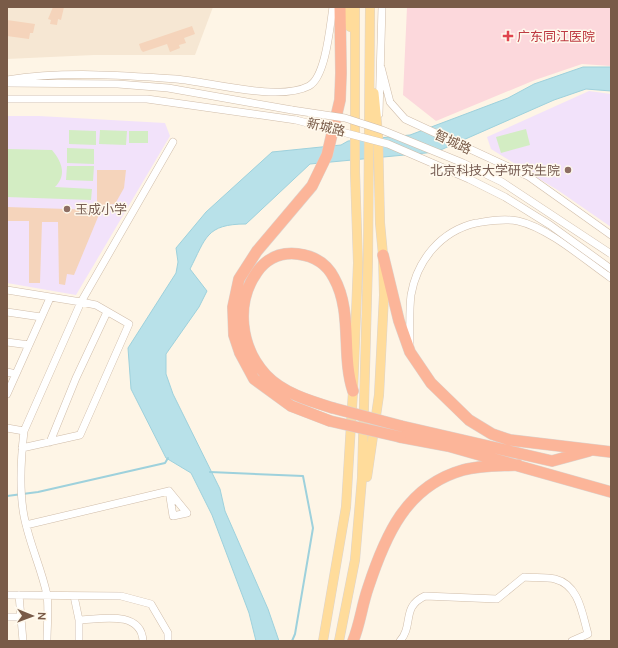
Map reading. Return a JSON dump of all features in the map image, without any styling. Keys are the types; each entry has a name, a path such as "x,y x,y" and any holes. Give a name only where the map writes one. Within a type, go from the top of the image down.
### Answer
{"highway":[{"path":"340,7 341,73 335,124 327,155 317,178 257,252 239,279 233,307 234,335 240,353 254,378 291,406 330,422 401,431 552,461 595,450"},
{"path":"353,391 348,368 342,298 334,278 324,265 314,258 290,253 274,256 262,264 252,280 245,298 243,319 248,345 266,376 284,388 307,400 448,446 611,492"},
{"path":"383,256 398,321 410,352 431,383 469,420 492,434 510,440 611,452"},
{"path":"353,641 368,589 388,534 403,510 420,493 442,478 463,470 485,466 518,465"}],"main road":[{"path":"348,7 355,68"},
{"path":"323,641 346,508 353,391 358,263 355,172 355,7"},
{"path":"356,560 362,478 368,260 368,132 371,62 370,7"},
{"path":"339,641 356,560 379,395 383,327 383,256 380,223 378,134 371,62"}],"street":[{"path":"7,80 41,74 89,74 178,80 260,91 289,91 309,86 319,75 326,52 333,7"},
{"path":"378,134 382,7"},
{"name":"智城路","path":"381,67 390,102 405,119 528,176 611,235"},
{"name":"新城路","path":"7,83 118,84 168,88 345,118 421,145 502,182 611,254"},
{"name":"新城路","path":"7,99 147,99 296,120 388,144 469,179 505,197 550,225 611,269"},
{"path":"47,641 47,596 26,525 22,504 20,478 24,431 81,302 173,142"},
{"path":"410,352 411,296 417,272 442,239 461,226 503,220 518,221 560,242 611,278"},
{"path":"7,290 96,305 129,324 80,435 22,448"},
{"path":"7,394 50,298"},
{"path":"7,312 41,317"},
{"path":"50,442 76,378 107,312"},
{"path":"7,342 29,345"},
{"path":"7,372 16,374"},
{"path":"7,428 24,431"},
{"path":"26,525 169,491"},
{"path":"400,641 405,635 410,612 415,600 425,596 497,599 524,577 555,579 571,586 579,603 588,634 572,641"},
{"path":"7,595 121,596 151,604 168,633 168,641"},
{"path":"19,595 23,641"},
{"path":"74,596 79,620 79,641"},
{"path":"7,617 21,617"},
{"path":"79,620 127,619 138,624 143,633 143,641"}],"shaded area":[{"path":"7,7 213,7 195,55 94,55 7,59"},
{"name":"广东同江医院","path":"407,7 611,7 611,66 582,64 535,80 436,121 403,95"},
{"name":"北京科技大学研究生院","path":"589,91 611,94 611,227 559,191 491,149 487,137"},
{"name":"玉成小学","path":"7,116 39,116 165,123 170,136 76,295 7,283"}],"green space":[{"path":"526,129 530,145 501,153 496,137"},
{"path":"69,130 96,131 96,145 69,144"},
{"path":"100,130 127,131 126,145 99,144"},
{"path":"129,131 148,131 148,143 129,143"},
{"path":"67,148 94,149 94,164 67,163"},
{"path":"7,149 52,150 62,168 61,178 55,187 92,189 91,200 7,197"},
{"path":"67,166 94,166 93,181 66,180"}],"water":[{"path":"583,67 611,67 611,91 586,89 554,100 436,152 310,164 246,224 233,225 215,230 204,241 190,269 207,291 199,307 166,354 166,374 173,394 220,489 225,511 268,609 279,641 256,641 249,613 212,515 191,473 166,458 131,389 128,348 176,273 178,262 176,248 206,212 272,152 341,145 348,141 410,135 508,98 534,84"}],"building":[{"path":"53,7 64,7 61,20 58,19 57,25 50,24 51,20 48,19"},
{"path":"7,20 35,24 33,33 30,33 29,39 7,36"},
{"path":"192,26 195,34 184,38 186,43 179,45 180,48 170,52 167,44 143,52 141,50 139,44"},
{"path":"97,170 126,170 124,188 115,204 103,205 74,275 67,274 65,285 59,284 58,222 42,222 40,283 29,283 29,221 7,221 7,207 97,210"}],"waterway":[{"path":"7,496 38,492 165,463 168,458"},
{"path":"210,472 303,476 313,528 295,634 292,641"}],"place":[{"name":"广东同江医院","path":"508,36"},
{"name":"北京科技大学研究生院","path":"568,170"},
{"name":"玉成小学","path":"67,209"}]}
